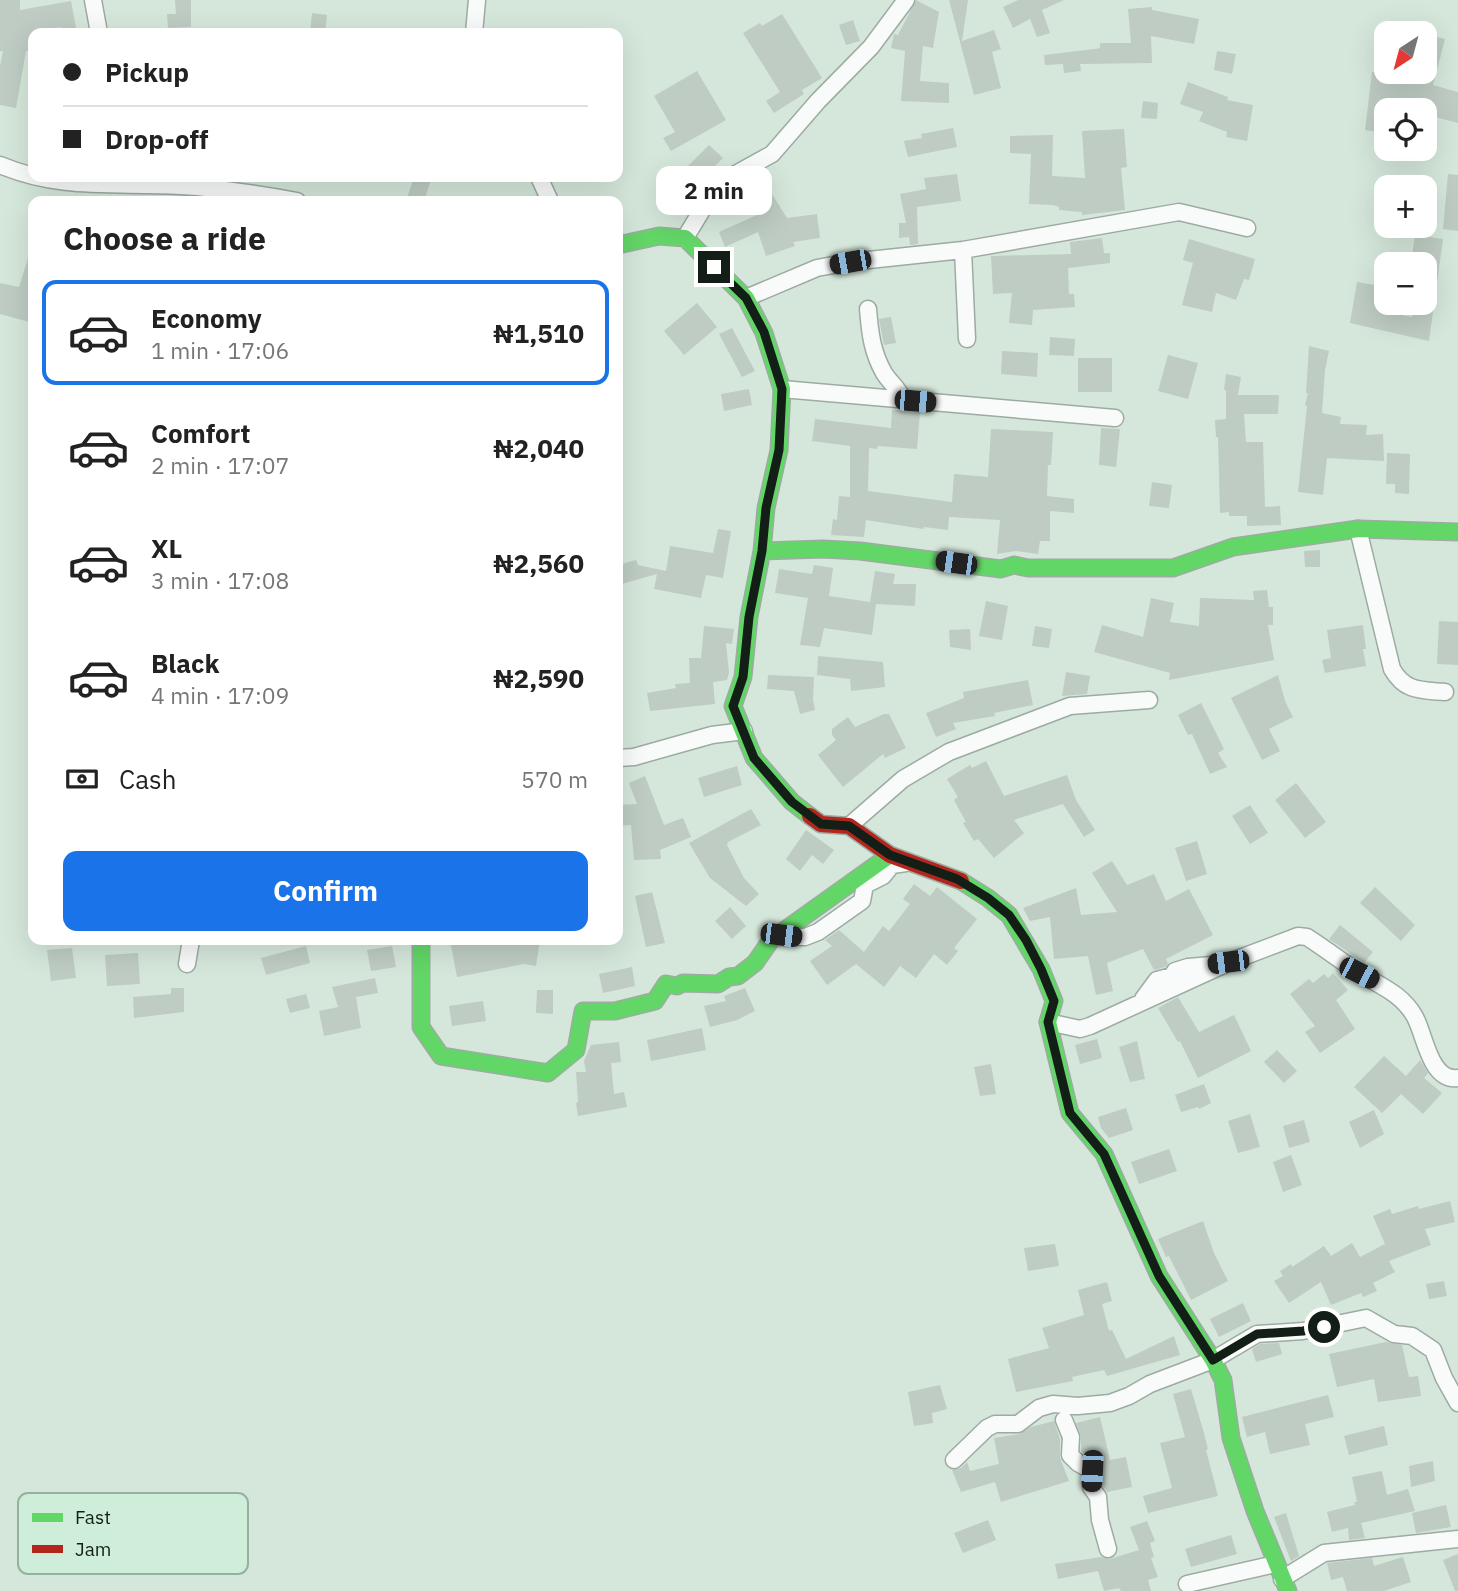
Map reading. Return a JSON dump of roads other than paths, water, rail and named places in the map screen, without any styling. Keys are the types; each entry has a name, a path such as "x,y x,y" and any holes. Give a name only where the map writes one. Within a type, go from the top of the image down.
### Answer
{"street":[{"path":"93,0 98,28"},
{"path":"474,28 477,0"},
{"path":"685,238 713,192 732,176 772,154 818,101 871,47 906,0"},
{"path":"0,165 28,176"},
{"path":"56,182 180,186 270,196"},
{"path":"746,298 817,268 963,250 1179,212 1247,228"},
{"path":"623,243 659,236 685,238 746,298 764,332 782,389 779,450 766,508 762,551 749,617 743,677 733,706 754,758 792,802 821,824 849,826 890,855 957,879 1009,915 1037,959 1054,1001 1048,1022 1070,1113 1104,1154 1159,1276 1223,1380 1231,1438 1255,1511 1285,1585 1324,1553 1458,1539"},
{"path":"963,250 967,339"},
{"path":"868,309 871,346 884,373 899,389 903,400"},
{"path":"782,389 1115,418"},
{"path":"762,551 860,551 1001,569 1014,565 1028,568 1173,568 1233,547 1358,529 1458,531"},
{"path":"1358,529 1392,669 1400,683 1417,689 1445,692"},
{"path":"849,826 903,779 949,752 1070,706 1149,700"},
{"path":"623,758 712,735 744,731"},
{"path":"421,945 421,1027 441,1056 548,1073 576,1050 583,1011 615,1011 655,1001 666,984 718,984 729,977 738,976 748,969 776,937 890,855"},
{"path":"776,937 805,937 818,932 862,901 865,885 883,877 892,865 908,863"},
{"path":"1048,1022 1080,1029 1140,1002 1157,980 1172,976 1175,971 1228,962 1298,936 1307,937 1359,973 1387,987 1415,1017 1440,1072 1448,1078 1458,1078"},
{"path":"187,964 190,945"},
{"path":"954,1460 982,1432 995,1424 1018,1424 1030,1413 1053,1404 1086,1406 1129,1396 1150,1384 1213,1360 1257,1334 1303,1331 1366,1318 1394,1334 1412,1336 1433,1350 1458,1403"},
{"path":"1086,1406 1063,1420 1071,1437 1070,1455 1092,1471 1091,1487 1098,1497 1100,1520 1108,1549"},
{"path":"1186,1584 1275,1564"}]}
